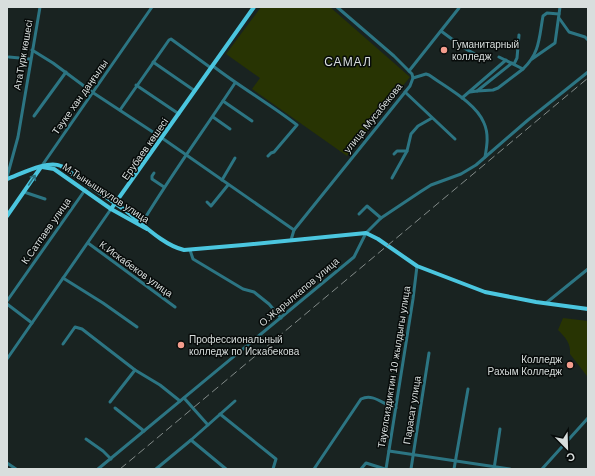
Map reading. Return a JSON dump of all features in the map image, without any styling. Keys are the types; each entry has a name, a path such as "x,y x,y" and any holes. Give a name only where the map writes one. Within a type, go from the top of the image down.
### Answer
{"main road":[{"name":"Ерубаев көшесі","path":"111,209 254,7"},
{"name":"М.Тынышкулов улица","path":"41,167 52,164 61,166 154,233"},
{"path":"7,178 41,167"},
{"path":"7,216 41,167"},
{"name":"М.Тынышкулов улица","path":"41,167 54,169 111,209 154,233 176,248 190,250 366,233"},
{"path":"366,233 378,239 417,266 486,292 546,304 588,309"}],"street":[{"name":"АтаТүрк көшесі","path":"7,178 18,137 40,7"},
{"name":"Тәуке хан даңғылы","path":"41,167 152,7"},
{"name":"улица Мусабекова","path":"294,230 405,92 413,78 409,71 394,56 337,7"},
{"path":"531,60 555,43 560,7"},
{"path":"409,71 459,8"},
{"path":"468,93 498,88 523,69 537,51 543,16 547,13 559,16 569,32 586,37 588,40"},
{"path":"441,31 475,54"},
{"path":"477,91 513,63 517,58 519,35"},
{"path":"120,110 136,85 170,39 297,125 274,152 268,156"},
{"path":"32,50 294,230 291,240"},
{"path":"9,57 30,59"},
{"path":"499,57 523,69"},
{"path":"462,98 506,60"},
{"path":"153,62 195,91"},
{"path":"34,116 66,72"},
{"name":"О.Жарылкапов улица","path":"98,469 354,257 366,233 381,218 432,185 461,174 476,165 528,120 588,72"},
{"path":"413,78 426,74 429,75 462,98 479,115 484,123 487,135 485,157"},
{"path":"142,223 164,187 235,83"},
{"path":"136,85 179,114"},
{"path":"405,92 455,139"},
{"path":"223,101 252,121"},
{"path":"213,117 230,129"},
{"path":"392,178 407,150 411,134 418,126 432,118"},
{"path":"394,154 397,151 407,150"},
{"path":"7,157 12,159"},
{"path":"222,180 236,158"},
{"path":"154,173 152,179 164,187"},
{"path":"207,202 212,206 228,185"},
{"name":"К.Сатпаев улица","path":"7,301 85,190"},
{"path":"24,192 46,199"},
{"path":"359,214 367,206 381,218"},
{"name":"Ерубаев көшесі","path":"7,359 111,209"},
{"name":"К.Искабеков улица","path":"88,244 175,307"},
{"path":"190,250 193,259 243,289 254,292 269,304 281,318"},
{"name":"Тауелсиздиктин 10 жылдыгы улица","path":"386,469 417,266"},
{"path":"546,304 588,268"},
{"path":"63,278 103,303 137,327"},
{"path":"7,304 32,323"},
{"path":"63,344 75,327 82,329 135,370 160,385 180,401"},
{"name":"Парасат улица","path":"411,469 429,353"},
{"path":"110,402 135,370"},
{"path":"454,469 468,389"},
{"path":"314,469 361,399 366,396 371,397 396,408"},
{"path":"184,398 208,425"},
{"path":"156,469 235,401"},
{"path":"115,408 144,430"},
{"path":"220,414 276,460 273,469"},
{"path":"542,469 588,418"},
{"path":"495,468 500,429"},
{"path":"86,439 103,451 111,459"},
{"path":"191,440 226,469"},
{"path":"389,451 495,468 510,469"},
{"path":"7,463 16,469"},
{"path":"361,469 366,463 386,469"},
{"path":"160,466 164,469"}],"green space":[{"path":"261,7 330,7 410,77 347,156 252,89 260,78 226,54"},
{"path":"563,318 588,321 587,376 570,354 568,343 558,330"}],"railway":[{"path":"120,469 588,78"}],"place":[{"name":"Гуманитарный колледж","path":"444,50"},
{"name":"Профессиональный колледж по Искабекова","path":"181,345"},
{"name":"Колледж Рахым Колледж","path":"570,365"}],"district":[{"name":"САМАЛ","path":"348,62"}]}
